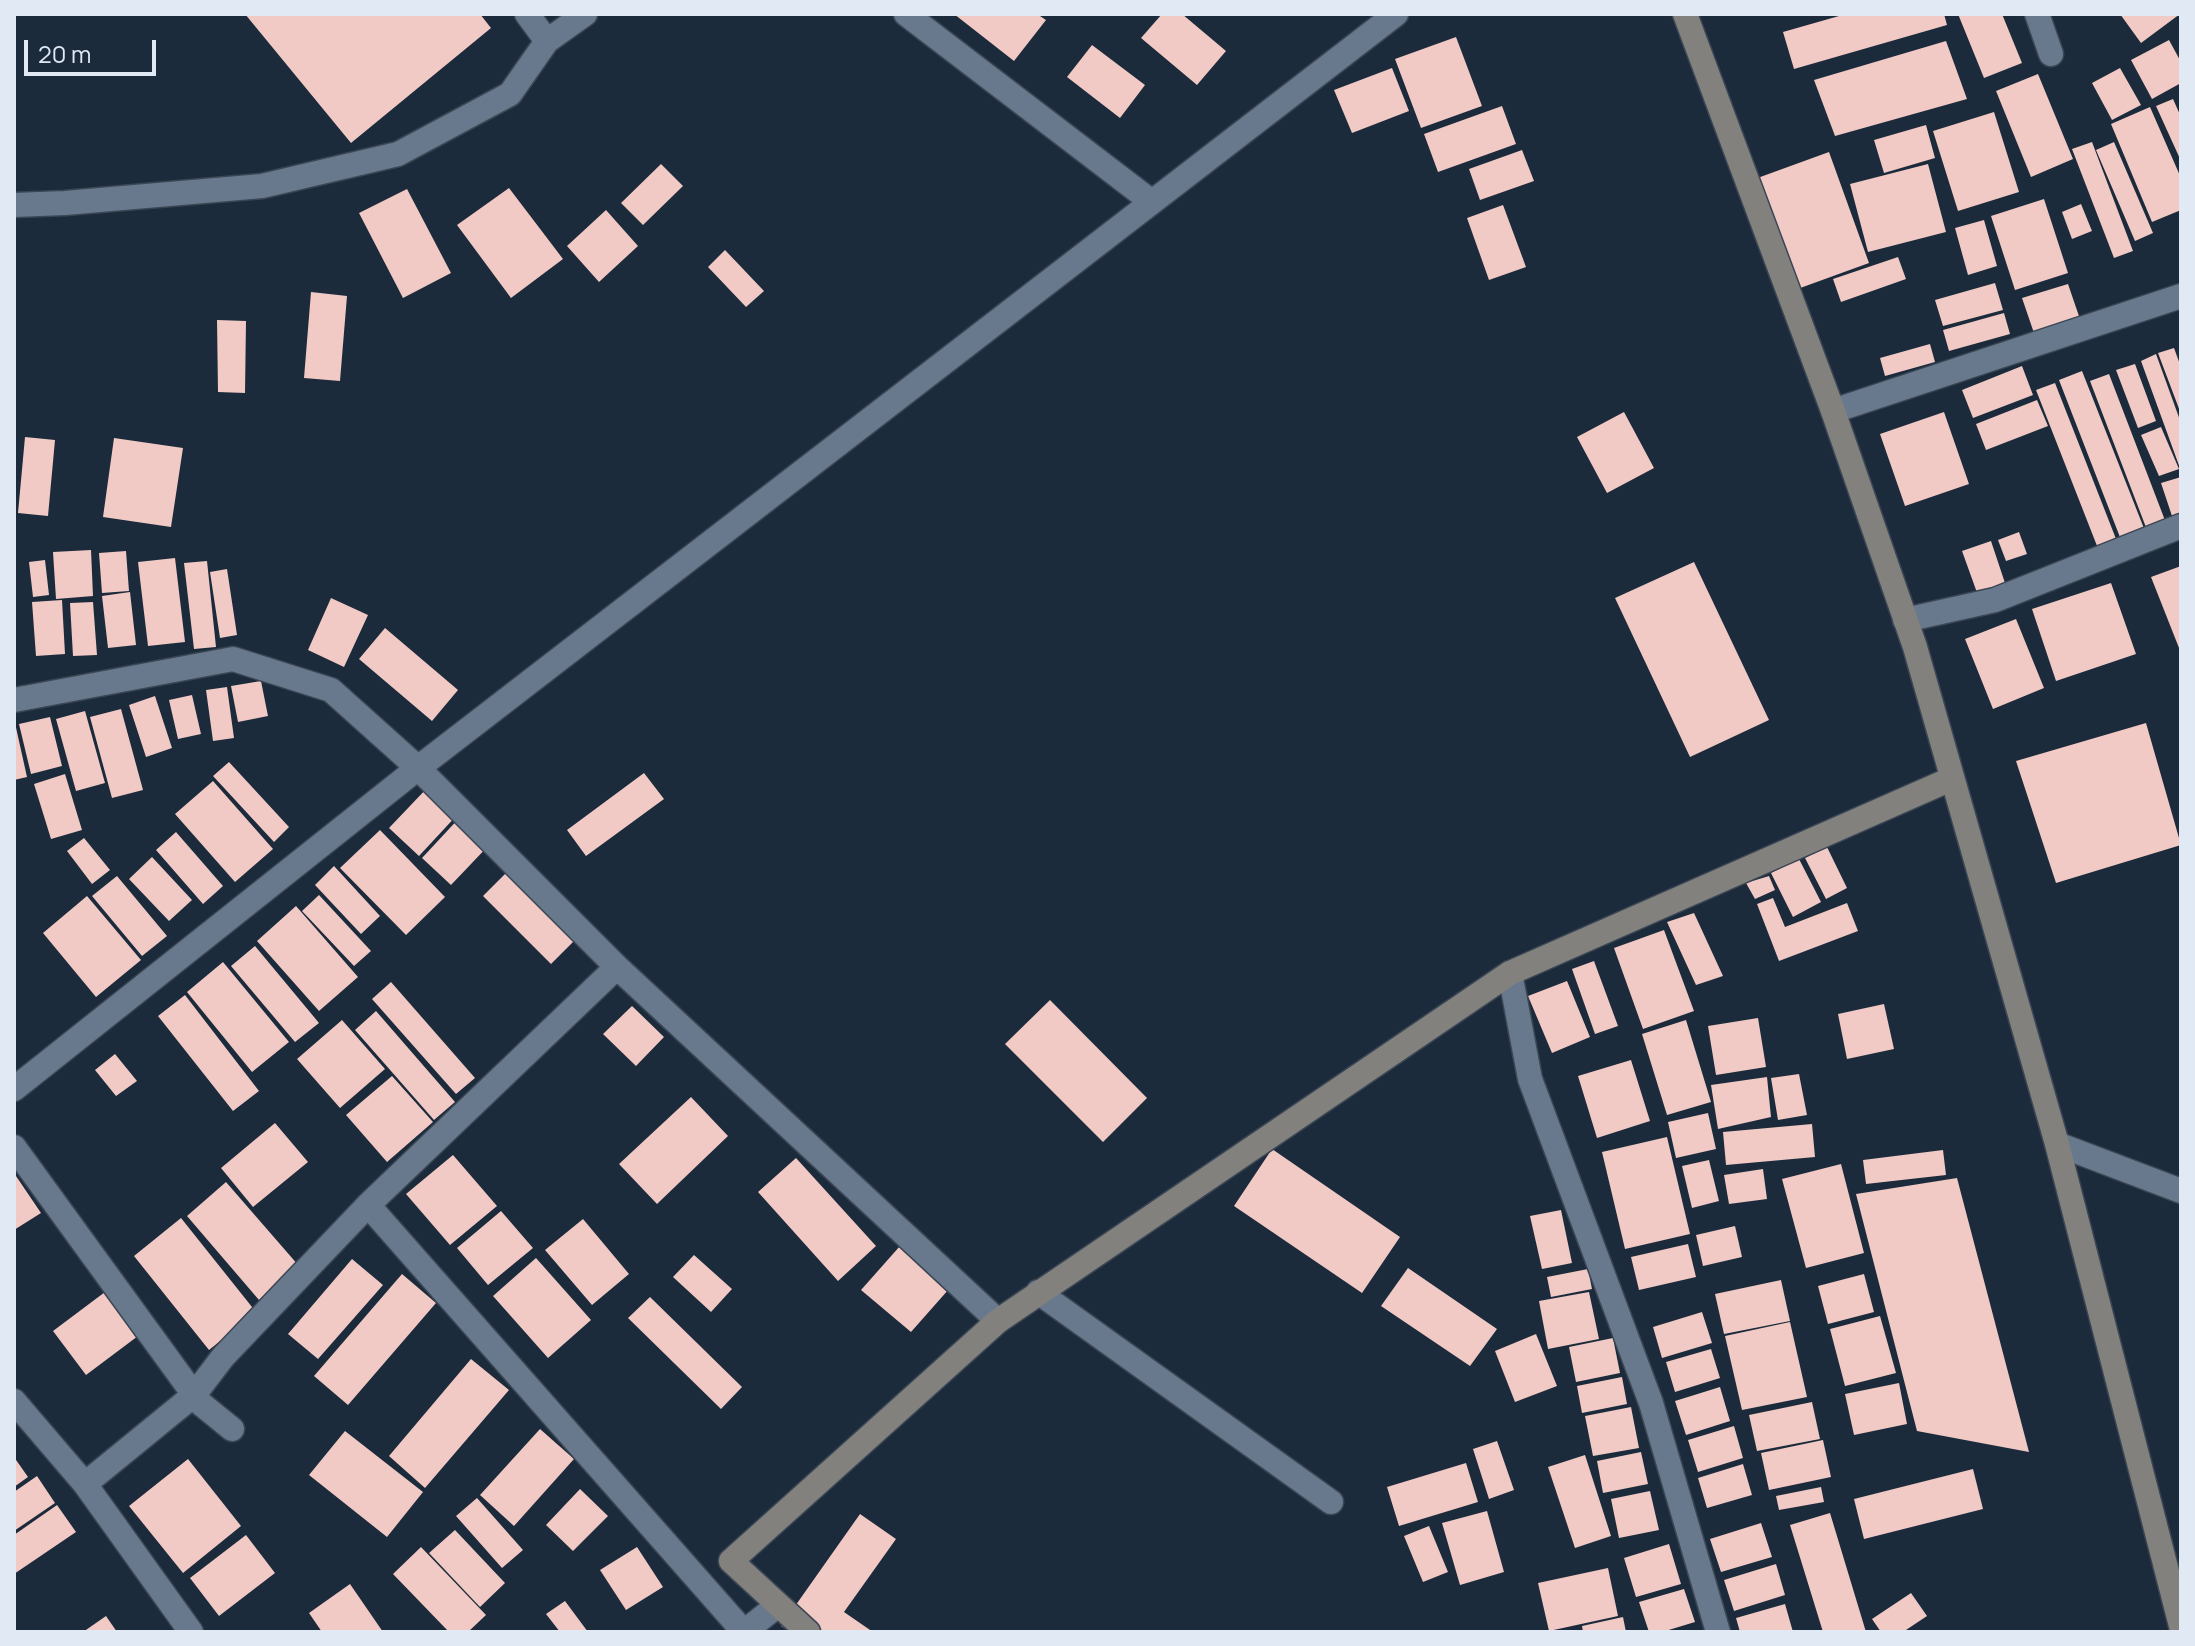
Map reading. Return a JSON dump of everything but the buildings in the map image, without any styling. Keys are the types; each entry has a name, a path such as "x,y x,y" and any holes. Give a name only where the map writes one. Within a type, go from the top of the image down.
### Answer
{"main road":[{"path":"1685,14 1833,411 1905,620 2057,1144 2181,1626"},
{"path":"808,1632 731,1561 998,1321 1510,973 1951,779"}],"street":[{"path":"527,14 547,41"},
{"path":"14,205 262,186 398,154 510,94 547,41 585,14"},
{"path":"906,14 1152,202"},
{"path":"14,1089 418,768 1396,14"},
{"path":"2037,14 2051,54"},
{"path":"1833,411 2181,296"},
{"path":"1905,620 1995,600 2181,526"},
{"path":"14,700 233,659 331,690 418,768 617,967 998,1321"},
{"path":"85,1484 194,1395 223,1357 368,1205 617,967"},
{"path":"1510,973 1530,1079 1651,1403 1718,1632"},
{"path":"2057,1144 2181,1191"},
{"path":"14,1147 200,1403 232,1429"},
{"path":"368,1205 744,1632 778,1605"},
{"path":"1038,1292 1331,1502"},
{"path":"14,1401 85,1484 191,1632"}]}
